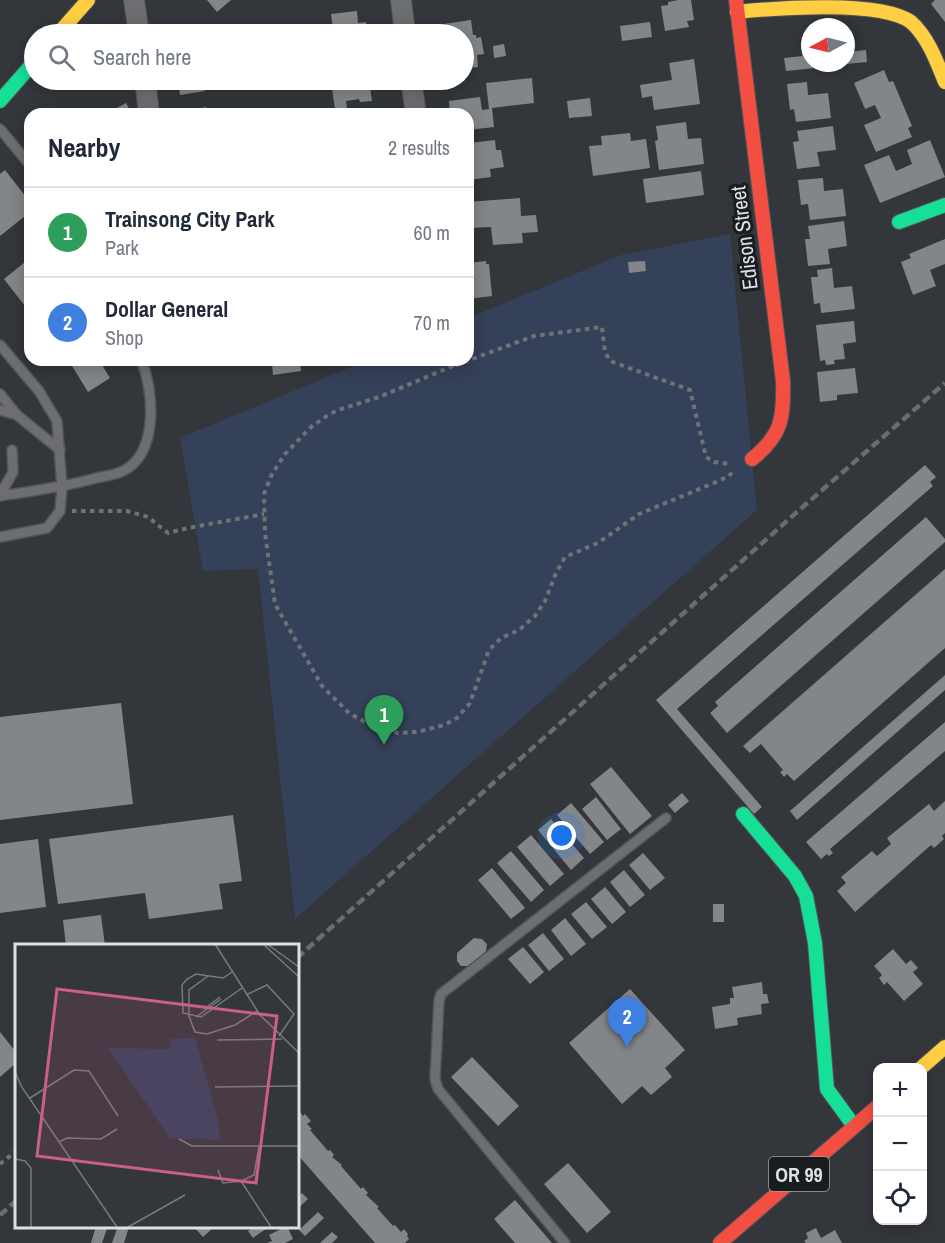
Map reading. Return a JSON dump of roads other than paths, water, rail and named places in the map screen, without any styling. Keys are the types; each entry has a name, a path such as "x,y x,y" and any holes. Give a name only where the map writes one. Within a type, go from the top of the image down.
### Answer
{"street":[{"path":"67,24 88,0"},
{"path":"134,0 138,24"},
{"path":"401,0 404,24"},
{"path":"737,6 764,9 842,8 870,10 904,17 927,43 945,82"},
{"name":"Edison Street","path":"737,6 783,381 784,408 781,425 775,439 752,459"},
{"path":"0,101 24,73"},
{"path":"146,90 148,108"},
{"path":"412,90 415,108"},
{"path":"899,222 945,205"},
{"path":"742,814 795,876 806,896 815,943 827,1089 854,1126"},
{"path":"927,1063 945,1047"},
{"name":"OR 99","path":"720,1243 873,1110"}],"lane":[{"path":"0,129 24,158"},
{"path":"0,345 39,391 57,421 62,488 60,511 47,528 0,537"},
{"path":"0,495 62,488 123,471 134,463 145,445 150,425 151,399 143,366"},
{"path":"0,394 17,415 60,450"},
{"path":"0,410 17,415"},
{"path":"0,495 13,472 12,450"},
{"path":"564,1243 438,1089 435,1078 439,1001 441,994 666,818"}],"railway":[{"path":"298,957 945,383"},
{"path":"0,1215 15,1202"}],"place":[{"name":"Trainsong City Park","path":"384,745"},
{"name":"Dollar General","path":"627,1047"}]}
